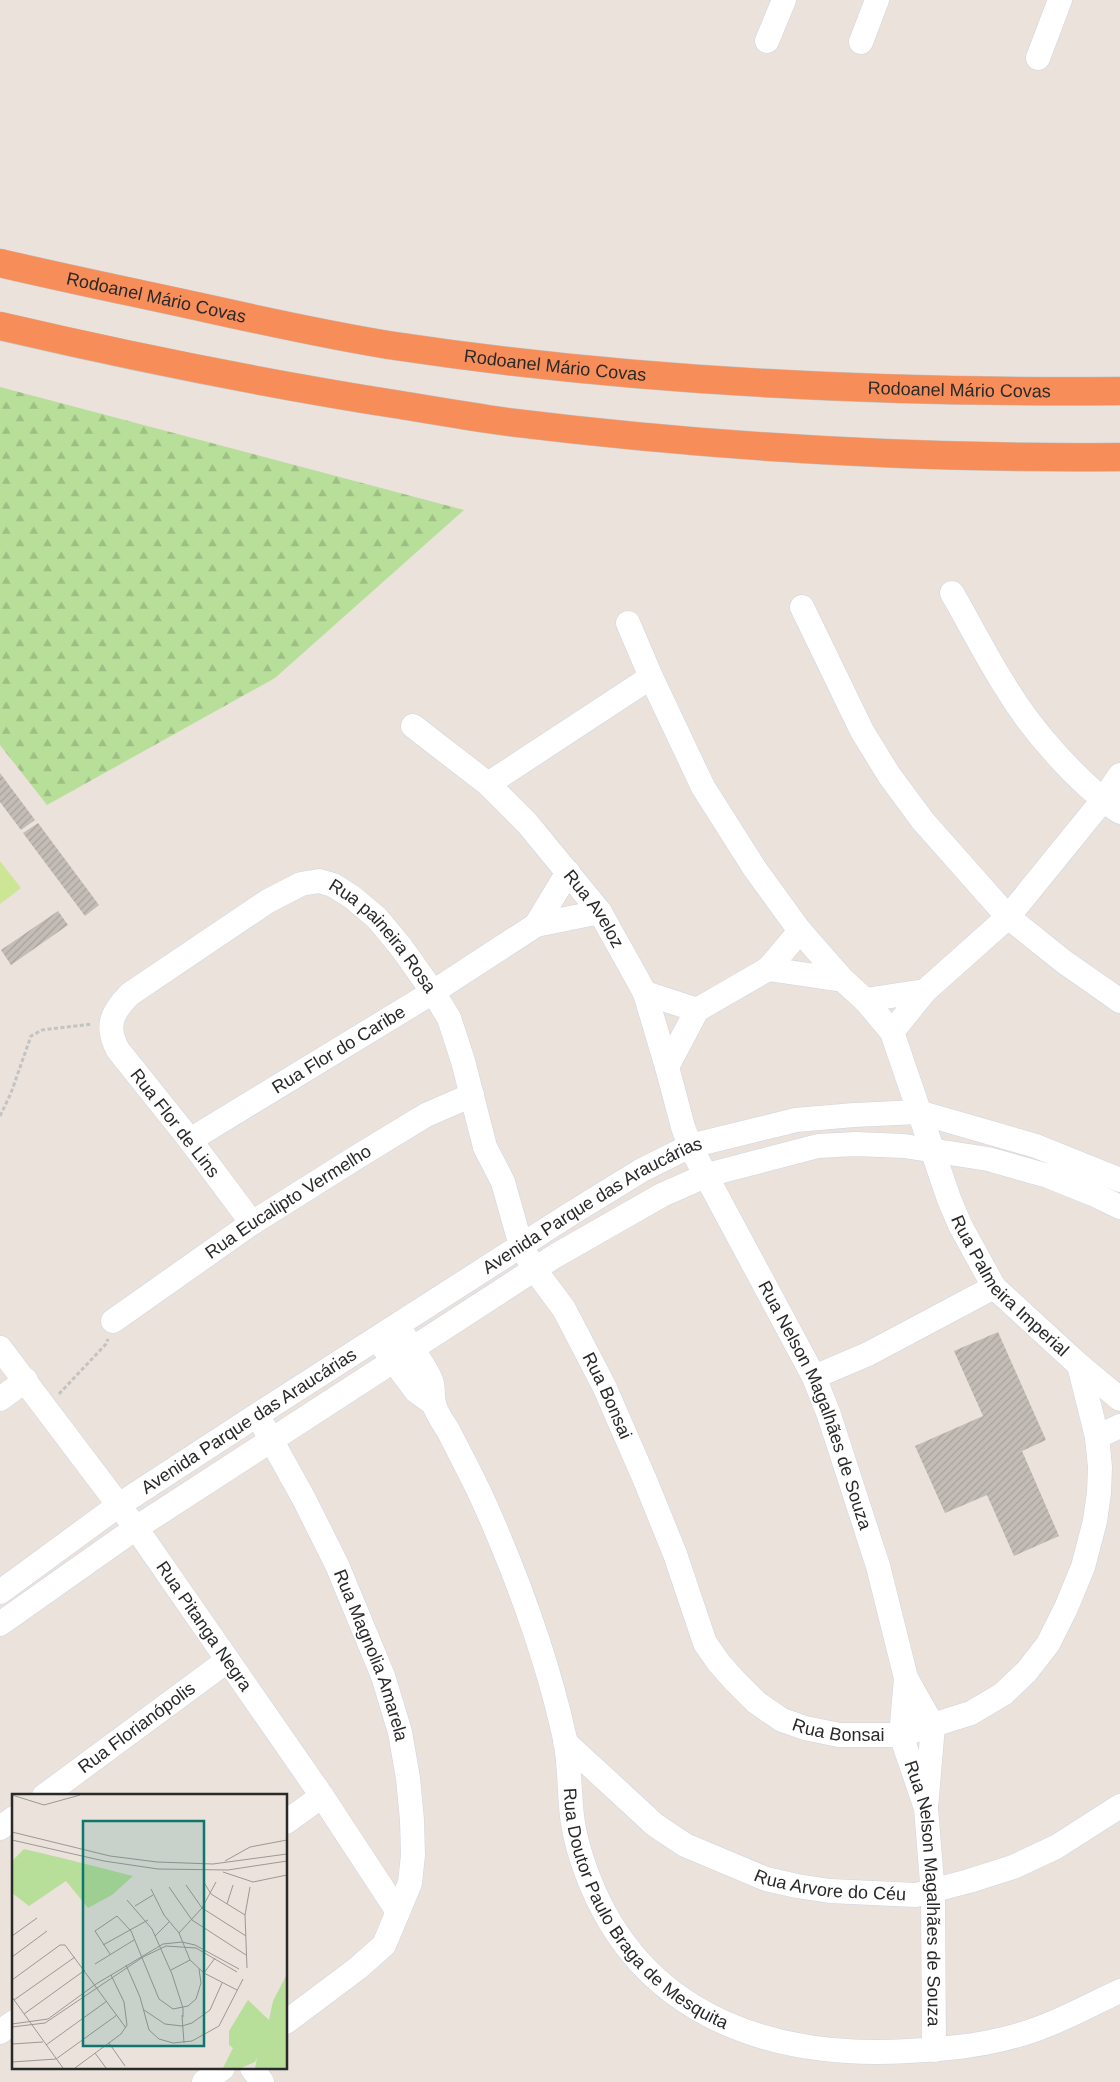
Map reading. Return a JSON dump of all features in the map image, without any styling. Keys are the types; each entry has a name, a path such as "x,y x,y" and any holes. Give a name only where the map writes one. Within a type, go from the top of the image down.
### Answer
{"highway":[{"name":"Rodoanel Mário Covas","path":"0,263 245,317 376,342 537,365 692,379 880,389 1037,392 1120,391"},
{"path":"0,326 196,368 334,394 507,422 693,441 893,455 1023,458 1120,457"}],"street":[{"path":"767,41 784,0"},
{"path":"861,42 878,0"},
{"path":"1038,58 1060,0"},
{"path":"952,593 1005,687 1036,730 1066,763 1112,806"},
{"path":"802,607 862,731 889,774 922,820 1008,917 1063,962 1120,1001"},
{"path":"628,623 651,677 703,787 755,869 800,931 843,980 865,1000 892,1032 925,991 1008,917 1112,806 1120,775"},
{"path":"488,784 651,677"},
{"name":"Rua Aveloz","path":"413,726 488,784 527,823 600,912 645,993 690,1146"},
{"path":"536,924 568,872"},
{"name":"Rua paineira Rosa","path":"112,1018 118,1006 130,994 268,901 301,884 319,880 333,884 377,918 401,947 449,1018 485,1147 502,1182"},
{"path":"536,924 600,912"},
{"name":"Rua Flor do Caribe","path":"190,1140 433,992 536,924"},
{"path":"667,1067 697,1010 768,969 800,931"},
{"path":"768,969 843,980"},
{"path":"865,1000 925,991"},
{"path":"645,993 697,1010"},
{"name":"Rua Flor de Lins","path":"112,1018 114,1042 118,1050 190,1140 252,1223"},
{"name":"Rua Palmeira Imperial","path":"892,1032 931,1149 960,1225 994,1286 1079,1365 1120,1399"},
{"name":"Rua Eucalipto Vermelho","path":"113,1321 252,1223 426,1115 472,1095"},
{"name":"Avenida Parque das Araucárias","path":"0,1592 119,1505 257,1415 543,1231 642,1170 690,1146 796,1120 854,1114 918,1112 1036,1146 1120,1180"},
{"name":"Avenida Parque das Araucárias","path":"0,1624 136,1528 412,1347 555,1256 662,1196 707,1176 818,1146 855,1144 904,1146 988,1159 1048,1176 1120,1207"},
{"name":"Rua Nelson Magalhães de Souza","path":"690,1146 814,1377 829,1415 878,1566 906,1678 933,1726"},
{"path":"502,1182 543,1231 555,1256 564,1308"},
{"path":"502,1182 521,1246 535,1270 564,1308"},
{"path":"814,1377 868,1354 994,1286"},
{"name":"Rua Bonsai","path":"564,1308 604,1386 645,1480 674,1554 702,1635 718,1664 756,1702 782,1720 805,1728 839,1735 901,1735 971,1713 1003,1694 1027,1670 1048,1644 1066,1608 1082,1567 1099,1493 1100,1467 1097,1437 1079,1365"},
{"name":"Rua Doutor Paulo Braga de Mesquita","path":"398,1326 432,1382 434,1404 474,1480 502,1544 535,1634 566,1742 572,1818 581,1856 594,1891 614,1928 637,1961 666,1987 703,2012 743,2031 786,2044 834,2051 875,2053 954,2049 1016,2036 1062,2018 1120,1990"},
{"name":"Rua Doutor Paulo Braga de Mesquita","path":"378,1338 416,1391 434,1404"},
{"name":"Rua Pitanga Negra","path":"0,1348 136,1528 322,1796 398,1912"},
{"path":"0,1399 26,1380"},
{"name":"Rua Magnolia Amarela","path":"257,1415 304,1498 359,1614 383,1676 400,1732 408,1778 412,1820 413,1855 410,1883 384,1945 358,1968 288,2020"},
{"path":"1097,1437 1120,1426"},
{"path":"44,1561 60,1581"},
{"name":"Rua Florianópolis","path":"47,1794 228,1660"},
{"name":"Rua Nelson Magalhães de Souza","path":"906,1678 901,1735 926,1808 932,1891 934,2050"},
{"path":"926,1808 933,1726"},
{"name":"Rua Arvore do Céu","path":"566,1742 655,1825 686,1845 766,1879 830,1891 916,1895 932,1891 1013,1867 1056,1847 1120,1806"},
{"path":"288,1821 322,1796"},
{"path":"0,1828 12,1819"},
{"path":"0,2032 12,2023"},
{"path":"204,2082 220,2070"},
{"path":"253,2070 262,2082"}],"path":[{"path":"0,1116 11,1093 31,1036 42,1030 85,1027 112,1018"},
{"path":"49,1411 61,1391 106,1344 113,1321"}],"green space":[{"path":"0,387 464,510 275,678 47,805 0,745"},
{"path":"0,861 21,888 0,904"}],"building":[{"path":"0,773 35,820 21,830 0,802"},
{"path":"38,823 99,905 85,916 23,833"},
{"path":"58,911 68,925 11,965 1,950"},
{"path":"998,1332 1046,1440 1022,1451 1059,1536 1014,1556 987,1495 945,1513 915,1446 983,1416 954,1351"}]}
